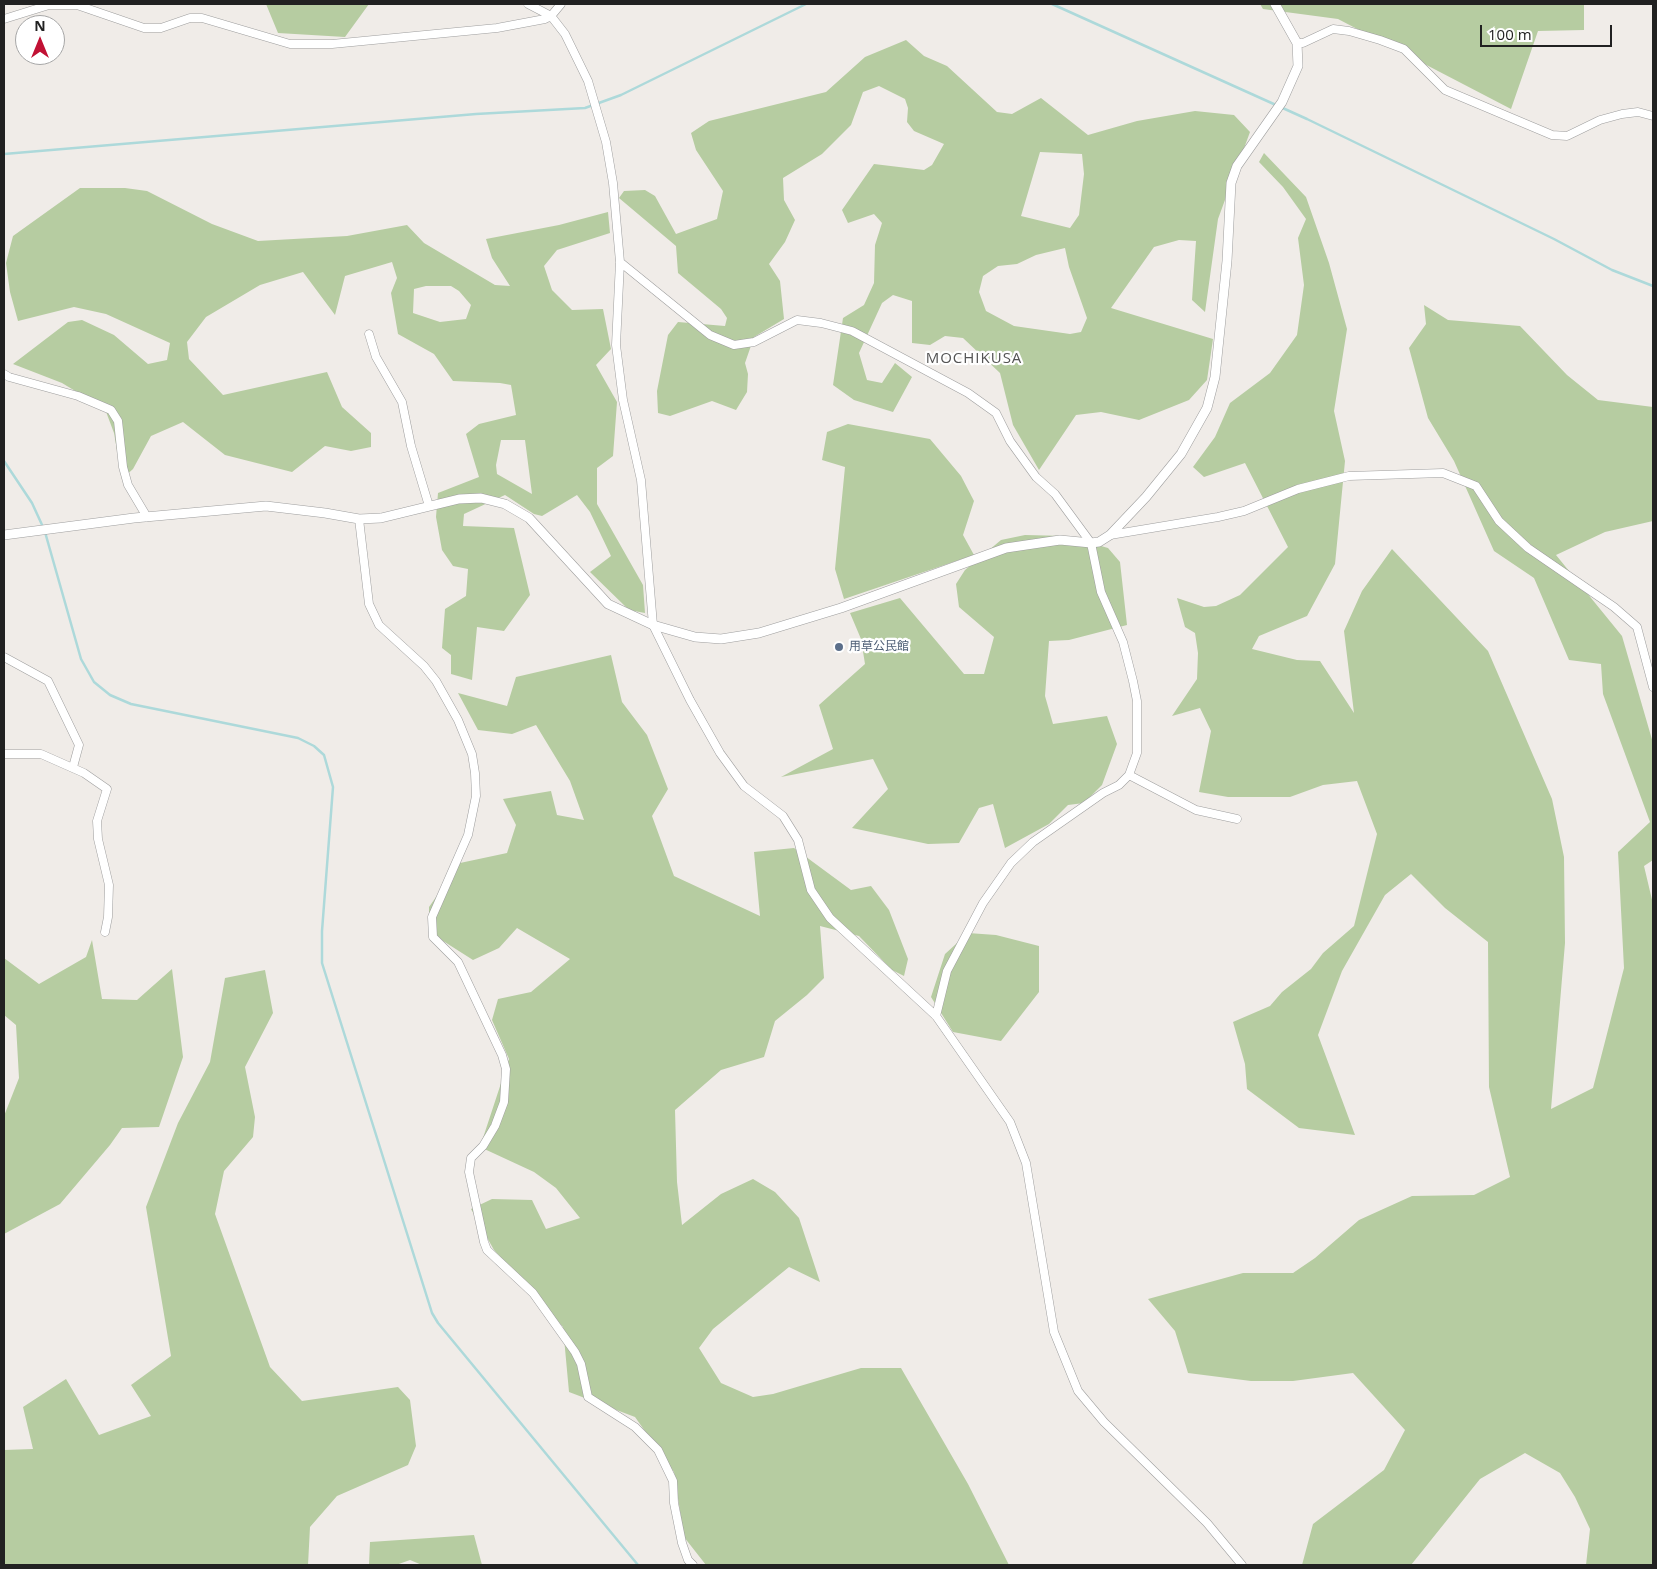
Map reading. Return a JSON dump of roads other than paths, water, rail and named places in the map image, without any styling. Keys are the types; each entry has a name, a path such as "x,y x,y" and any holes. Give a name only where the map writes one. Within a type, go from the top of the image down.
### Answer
{"street":[{"path":"528,4 551,16 565,34 588,81 606,142 613,183 620,262 616,345 624,400 641,480 653,625 690,700 720,753 744,786 783,816 798,840 811,890 830,918 936,1016 1010,1122 1020,1143 1035,1211 1054,1332 1078,1391 1104,1422 1207,1524 1242,1565"},
{"path":"4,19 49,5 77,5 144,28 162,28 190,18 202,18 290,44 332,44 497,28 545,19 551,16 560,4"},
{"path":"1110,534 1146,497 1181,454 1208,408 1215,376 1227,261 1231,183 1237,166 1282,102 1298,66 1297,43 1275,4"},
{"path":"1297,43 1303,43 1333,29 1349,31 1380,40 1404,49 1445,90 1552,135 1567,136 1600,120 1622,114 1638,112 1653,116"},
{"path":"620,262 710,335 734,345 754,342 797,320 821,323 852,331 968,393 996,412 1010,441 1036,477 1055,494 1091,543 1101,592 1123,642 1137,701 1137,753 1128,775 1119,785 1033,842 1011,863 983,903 947,971 936,1016"},
{"path":"369,334 376,356 402,402 411,446 429,506"},
{"path":"4,374 9,378 78,396 110,410 118,421 123,467 128,485 147,517"},
{"path":"4,534 147,517 266,506 358,519 381,518 460,499 481,498 505,504 529,518 608,604 653,625 695,637 721,639 759,633 841,608 1006,548 1060,540 1091,543 1110,534 1226,515 1298,489 1350,476 1443,473 1476,486 1499,521 1528,548 1606,602 1637,627 1653,687"},
{"path":"358,519 369,604 379,625 424,666 436,682 458,720 472,754 476,796 468,835 432,917 434,937 458,962 502,1054 506,1068 504,1102 495,1126 483,1146 471,1158 468,1172 484,1242 487,1250 533,1293 576,1352 582,1364 588,1397 635,1427 658,1450 673,1481 674,1503 682,1543 688,1560 693,1565"},
{"path":"4,657 48,681 79,745 73,767"},
{"path":"4,754 41,754 73,767 107,789 97,821 98,840 109,885 108,917 105,932"},
{"path":"1128,775 1196,810 1237,819"}],"waterway":[{"path":"4,154 476,114 585,108 621,95 806,4"},
{"path":"1052,4 1307,119 1554,239 1612,270 1653,286"},
{"path":"4,461 32,503 43,527"},
{"path":"45,532 81,659 94,682 110,695 131,704 298,738 314,746 324,755 333,787 322,931 322,963 432,1313 438,1323 638,1565"}],"place":[{"name":"用草公民館","path":"839,647"}],"district":[{"name":"MOCHIKUSA","path":"974,359"}]}
